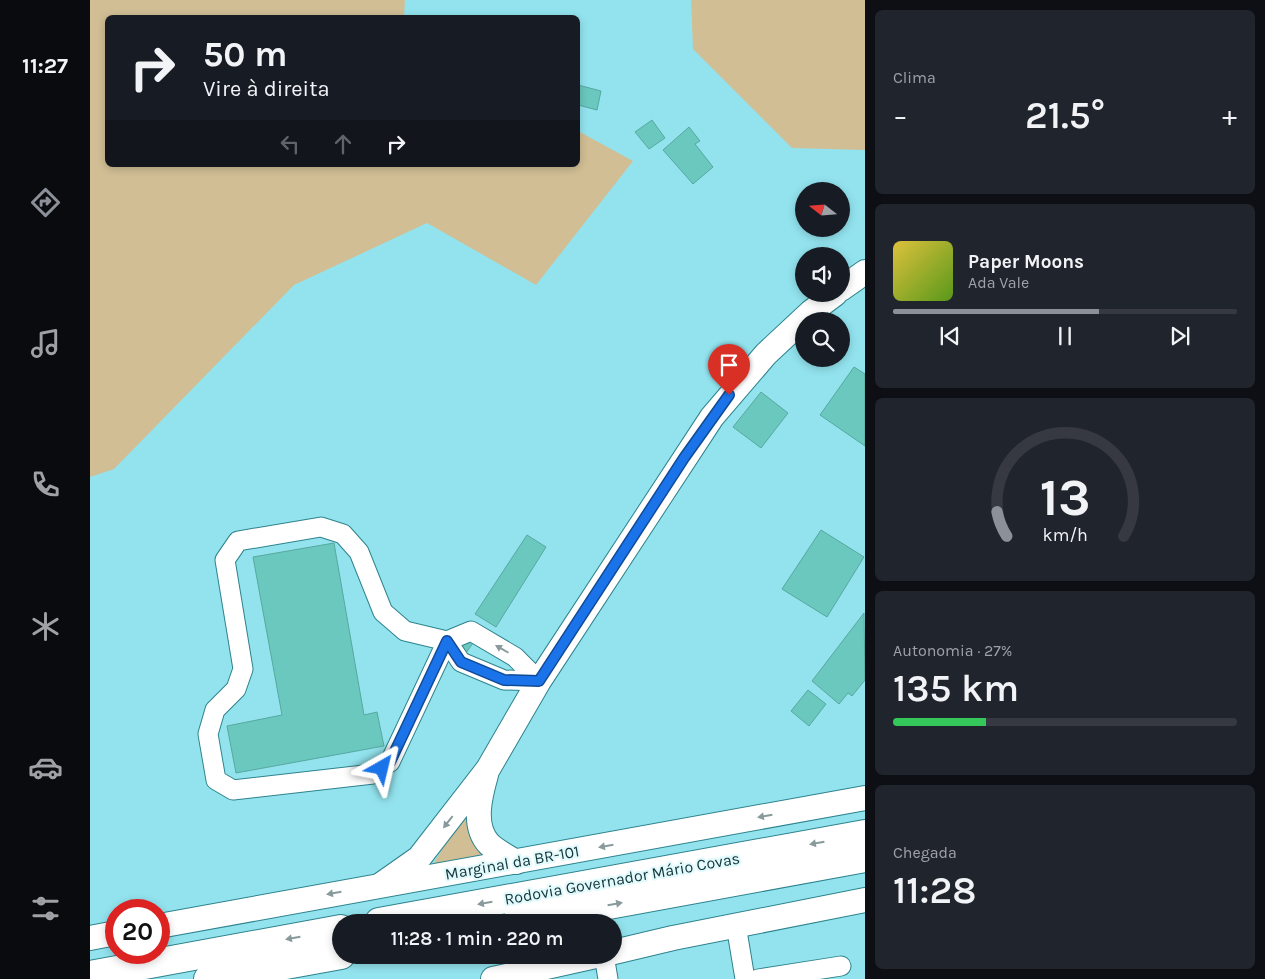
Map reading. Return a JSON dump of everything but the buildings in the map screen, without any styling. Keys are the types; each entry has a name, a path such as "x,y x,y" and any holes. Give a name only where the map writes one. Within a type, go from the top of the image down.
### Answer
{"highway":[{"name":"Rodovia Governador Mário Covas","path":"423,914 865,834"},
{"name":"Rodovia Governador Mário Covas","path":"560,914 865,858"},
{"path":"90,975 332,931"},
{"path":"208,979 332,957"}],"main road":[{"path":"850,283 865,272"},
{"path":"382,884 420,858 488,769 539,681 684,458 718,410 772,348 826,302"},
{"path":"488,769 479,801 480,824 489,844 516,862"},
{"name":"Marginal da BR-101","path":"170,924 865,798"},
{"path":"622,950 736,925 865,900"},
{"path":"90,938 105,935"},
{"path":"493,979 560,964"}],"lane":[{"path":"447,641 390,762 373,774 233,790 216,780 208,734 215,710 236,689 243,669 225,560 238,541 321,527 343,534 359,552 383,612 405,631 447,641 471,631 515,657 539,681"},
{"path":"447,641 461,662 504,680 539,681"},
{"path":"736,925 745,979"},
{"path":"606,964 608,979"},
{"path":"758,979 841,966"}],"shaded area":[{"path":"90,0 405,0 404,15 105,15 105,167 580,167 580,132 633,161 536,285 427,223 294,285 114,469 90,477"},
{"path":"691,0 865,0 865,150 792,148 693,49"},
{"path":"473,799 484,855 429,871"}],"route":[{"path":"382,768 390,762 447,641 461,662 504,680 539,681 684,458 729,395"}]}
